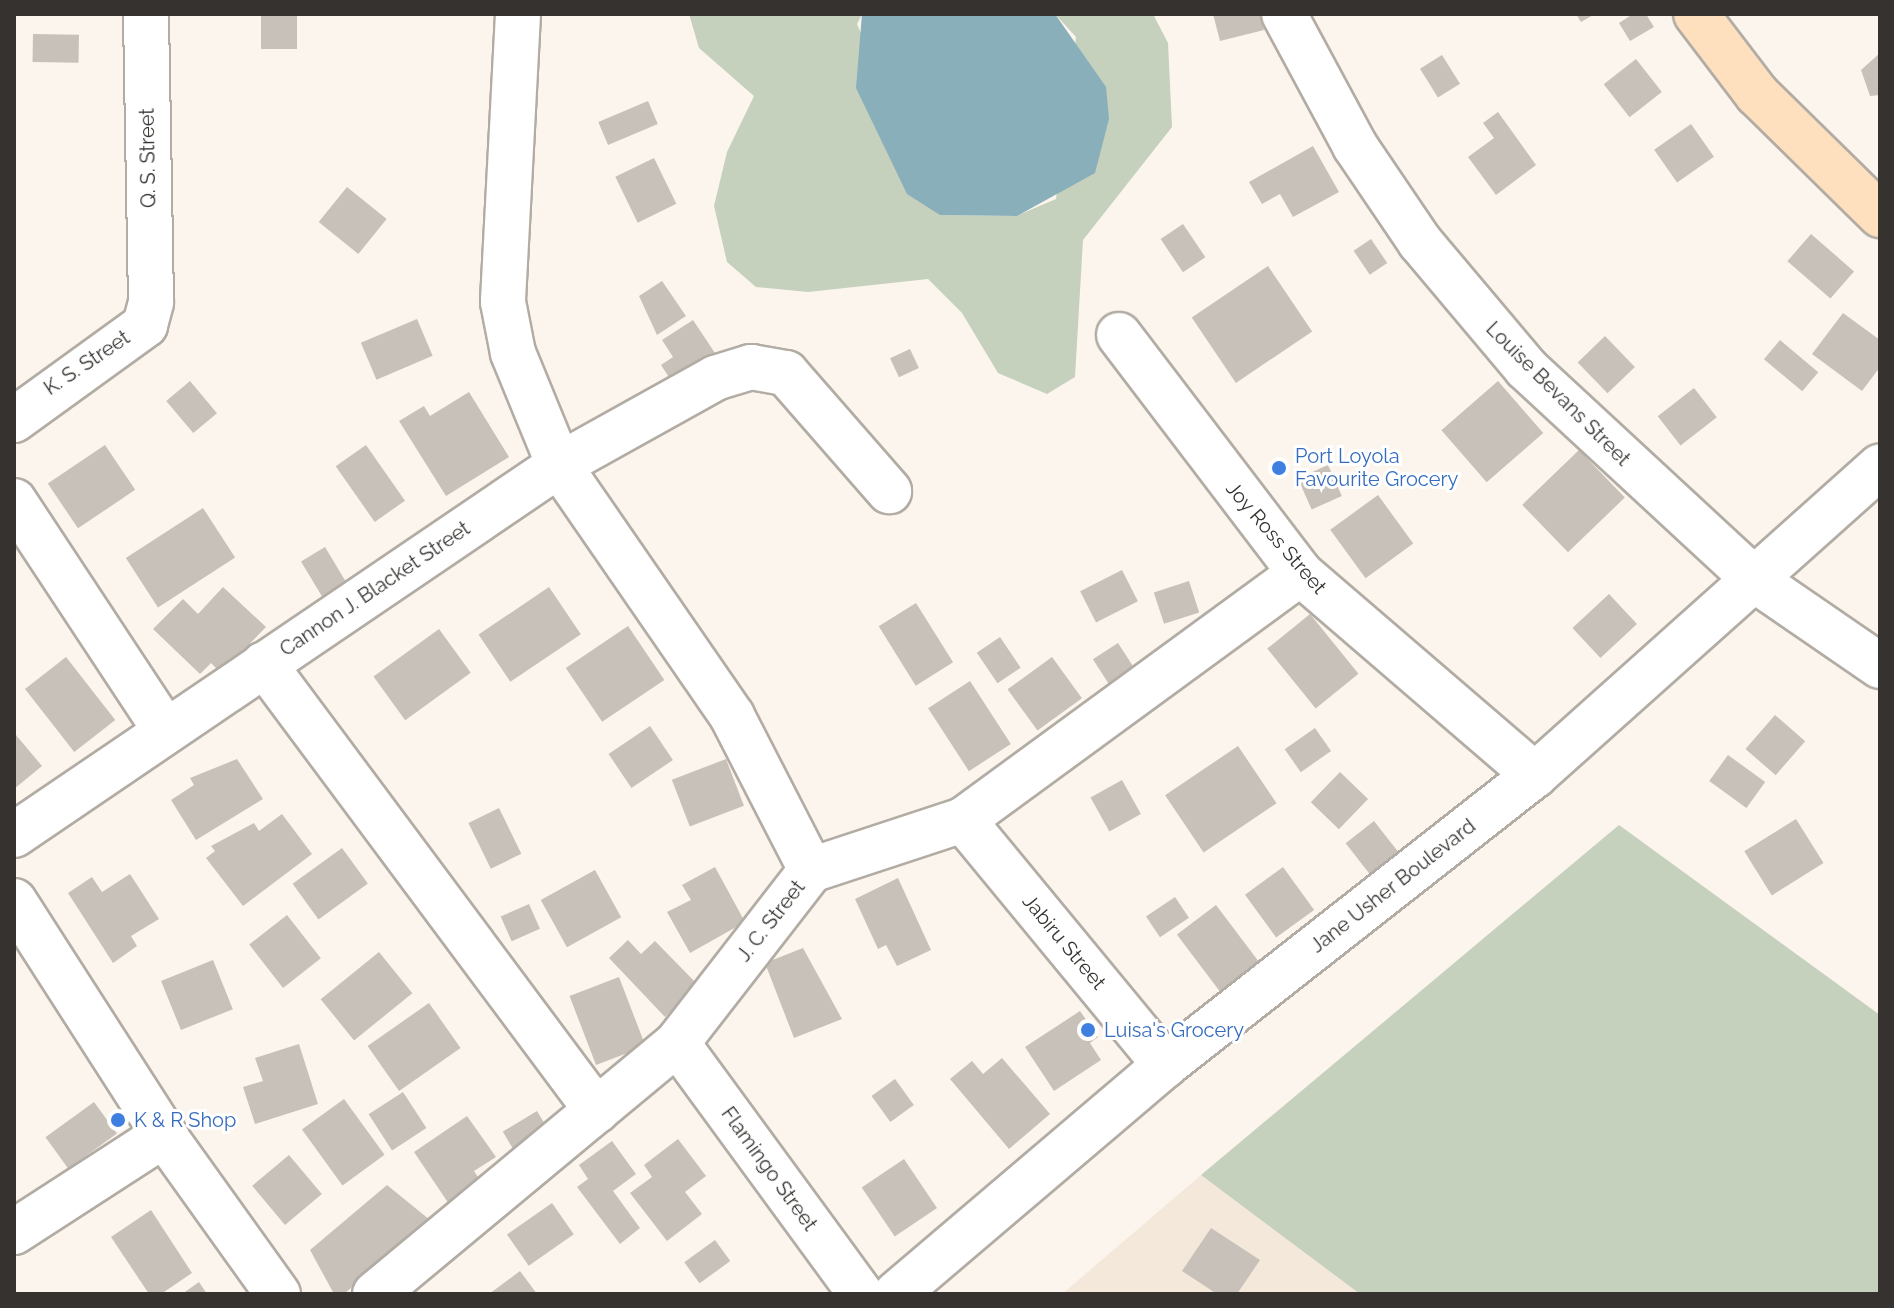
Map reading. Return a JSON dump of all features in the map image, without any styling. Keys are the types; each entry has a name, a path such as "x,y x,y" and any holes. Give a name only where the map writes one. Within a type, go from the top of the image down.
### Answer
{"main road":[{"path":"1696,14 1757,94 1880,215"}],"street":[{"name":"Q. S. Street","path":"146,14 151,302"},
{"path":"518,14 503,302 513,353 559,465 732,716 811,870"},
{"name":"Louise Bevans Street","path":"1284,14 1355,146 1471,306 1526,368 1755,580 1880,666"},
{"name":"K. S. Street","path":"14,420 145,325 151,302"},
{"name":"Joy Ross Street","path":"1119,335 1300,573 1535,775"},
{"name":"Cannon J. Blacket Street","path":"14,835 559,465 715,378 751,367 786,373 889,491"},
{"name":"Jane Usher Boulevard","path":"896,1294 1165,1065 1535,775 1880,466"},
{"path":"14,501 165,730"},
{"name":"J. C. Street","path":"375,1294 677,1043 811,870 963,820 1300,573"},
{"path":"264,664 597,1111"},
{"name":"Jabiru Street","path":"963,820 1165,1065"},
{"path":"14,901 164,1135 278,1294"},
{"name":"Flamingo Street","path":"677,1043 861,1294"},
{"path":"14,1232 164,1135"}],"shaded area":[{"path":"1201,1175 1360,1294 1062,1294"}],"green space":[{"path":"689,14 862,14 857,24 940,215 1016,216 1056,199 1076,37 1055,14 1153,14 1168,43 1172,127 1083,240 1075,377 1047,394 998,373 962,313 928,279 808,292 756,287 727,262 714,206 727,152 754,96 699,48"},
{"path":"1619,825 1880,1015 1880,1294 1360,1294 1201,1175"}],"water":[{"path":"862,14 1055,14 1106,87 1109,119 1095,173 1017,216 940,215 907,194 856,88"}],"building":[{"path":"261,14 297,14 297,49 261,49"},
{"path":"1213,14 1260,14 1264,30 1220,41"},
{"path":"1576,14 1595,14 1581,22"},
{"path":"1633,14 1646,14 1654,27 1630,41 1619,23"},
{"path":"33,34 79,35 79,63 33,62"},
{"path":"1880,53 1880,95 1870,96 1861,70"},
{"path":"1442,55 1460,84 1438,98 1420,69"},
{"path":"1636,59 1662,92 1630,117 1604,84"},
{"path":"648,101 658,124 608,145 598,122"},
{"path":"1498,112 1536,165 1496,195 1468,157 1494,138 1483,123"},
{"path":"1691,124 1714,157 1677,183 1654,150"},
{"path":"1313,146 1339,192 1293,217 1280,194 1262,204 1249,182"},
{"path":"654,158 676,204 638,223 615,177"},
{"path":"347,187 387,219 358,254 319,222"},
{"path":"1183,224 1205,257 1183,272 1161,239"},
{"path":"1811,234 1854,271 1830,299 1787,261"},
{"path":"1371,239 1387,263 1370,275 1354,251"},
{"path":"1268,266 1312,331 1236,383 1192,317"},
{"path":"662,281 686,316 657,335 639,296"},
{"path":"1843,313 1880,340 1880,367 1862,391 1812,354"},
{"path":"417,319 433,356 376,380 361,343"},
{"path":"693,320 717,356 674,385 661,365 673,357 662,340"},
{"path":"1605,336 1635,367 1608,393 1578,362"},
{"path":"1780,340 1818,372 1802,391 1764,359"},
{"path":"910,349 919,368 899,377 890,358"},
{"path":"190,381 217,413 193,433 166,401"},
{"path":"1498,381 1543,433 1487,482 1441,430"},
{"path":"1694,388 1717,417 1681,445 1658,416"},
{"path":"469,392 509,457 446,496 399,421 424,406 430,416"},
{"path":"105,445 135,490 78,528 48,484"},
{"path":"366,445 405,501 375,522 336,466"},
{"path":"1579,450 1625,497 1568,552 1522,505"},
{"path":"1328,465 1342,496 1312,509 1298,478"},
{"path":"1378,495 1413,544 1366,578 1330,530"},
{"path":"203,508 235,557 158,608 126,558"},
{"path":"325,547 348,586 324,600 301,561"},
{"path":"1122,570 1138,601 1096,623 1080,591"},
{"path":"1189,581 1199,612 1164,624 1154,592"},
{"path":"223,587 266,627 221,673 211,663 200,674 153,629 183,599 198,614"},
{"path":"549,587 581,634 510,682 479,635"},
{"path":"1609,594 1637,624 1600,658 1572,628"},
{"path":"916,603 953,662 916,686 879,626"},
{"path":"1310,614 1358,674 1316,708 1267,649"},
{"path":"628,626 664,680 602,722 566,668"},
{"path":"439,629 471,673 405,720 373,677"},
{"path":"1000,637 1021,668 997,683 977,653"},
{"path":"1118,643 1136,671 1111,687 1093,659"},
{"path":"66,657 115,720 74,752 25,689"},
{"path":"1052,657 1082,698 1037,731 1008,689"},
{"path":"970,681 1011,744 969,771 928,708"},
{"path":"1775,715 1805,741 1776,775 1745,749"},
{"path":"650,726 673,760 631,788 609,754"},
{"path":"1315,728 1331,751 1301,772 1285,749"},
{"path":"16,735 42,766 14,789 14,737"},
{"path":"1238,746 1277,803 1204,852 1165,795"},
{"path":"1728,755 1765,782 1746,808 1709,781"},
{"path":"237,759 263,799 196,840 171,800 194,785 190,778"},
{"path":"726,759 744,806 690,826 672,780"},
{"path":"1340,772 1368,799 1339,829 1311,802"},
{"path":"1122,780 1141,814 1109,832 1091,797"},
{"path":"499,808 521,854 491,869 468,823"},
{"path":"282,814 312,854 243,906 206,858 215,851 211,846 254,823 259,831"},
{"path":"1796,819 1824,863 1772,895 1744,851"},
{"path":"1374,821 1404,859 1375,881 1346,843"},
{"path":"342,848 368,884 319,919 293,884"},
{"path":"715,867 745,922 690,953 667,912 691,900 682,885"},
{"path":"1283,867 1314,910 1276,938 1245,895"},
{"path":"595,870 621,917 567,947 541,900"},
{"path":"130,874 159,919 131,936 137,946 113,963 68,893 92,877 102,892"},
{"path":"898,878 931,950 897,966 886,945 878,949 855,899"},
{"path":"1175,897 1189,918 1160,937 1146,917"},
{"path":"529,904 540,929 512,941 501,917"},
{"path":"1216,905 1261,964 1221,994 1177,934"},
{"path":"287,915 321,958 283,988 249,945"},
{"path":"628,940 641,954 655,941 698,985 665,1017 609,958"},
{"path":"803,948 842,1019 794,1038 765,963"},
{"path":"379,952 412,993 354,1040 321,999"},
{"path":"213,960 233,1009 181,1030 161,981"},
{"path":"619,977 646,1046 596,1065 570,996"},
{"path":"429,1003 461,1048 399,1091 368,1046"},
{"path":"1080,1011 1098,1037 1090,1043 1101,1060 1054,1091 1025,1047"},
{"path":"299,1044 318,1104 255,1124 243,1087 263,1081 255,1058"},
{"path":"1002,1058 1050,1114 1009,1149 950,1079 972,1061 983,1074"},
{"path":"895,1079 914,1105 890,1122 872,1096"},
{"path":"403,1092 426,1128 392,1150 369,1114"},
{"path":"344,1099 385,1155 342,1185 302,1130"},
{"path":"94,1102 117,1134 68,1169 45,1137"},
{"path":"537,1111 549,1131 515,1151 503,1132"},
{"path":"467,1116 496,1157 474,1171 481,1182 449,1204 414,1152"},
{"path":"678,1139 706,1176 685,1192 702,1214 667,1241 630,1193 652,1177 644,1165"},
{"path":"612,1141 636,1174 613,1191 640,1228 620,1244 577,1187 588,1179 579,1165"},
{"path":"289,1155 322,1194 285,1225 252,1186"},
{"path":"904,1159 937,1208 895,1236 862,1188"},
{"path":"387,1185 430,1220 344,1294 334,1294 310,1250"},
{"path":"552,1203 574,1234 529,1266 507,1235"},
{"path":"151,1210 192,1273 161,1294 149,1294 111,1237"},
{"path":"1211,1228 1260,1260 1237,1294 1217,1294 1182,1271"},
{"path":"715,1240 730,1261 700,1283 684,1262"},
{"path":"520,1271 537,1294 489,1294"},
{"path":"199,1282 207,1294 182,1294"}],"place":[{"name":"Port Loyola Favourite Grocery","path":"1279,468"},
{"name":"Luisa's Grocery","path":"1088,1030"},
{"name":"K & R Shop","path":"118,1120"}]}
